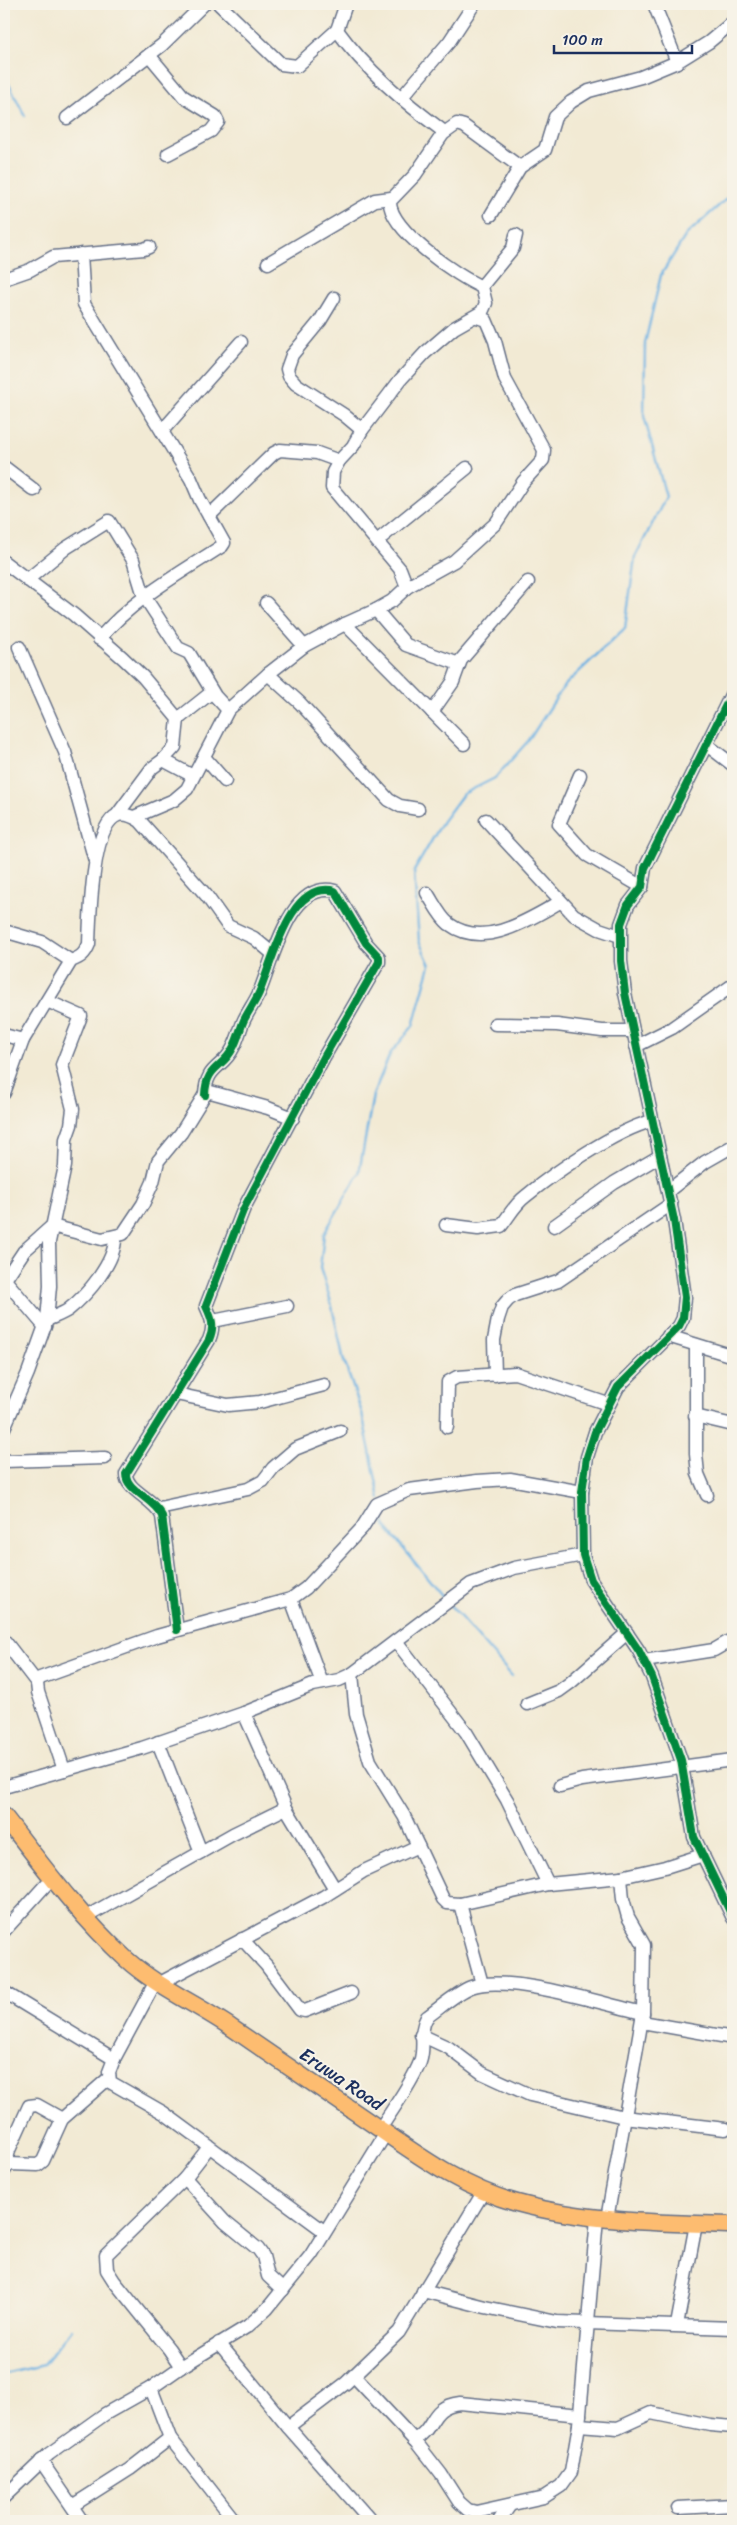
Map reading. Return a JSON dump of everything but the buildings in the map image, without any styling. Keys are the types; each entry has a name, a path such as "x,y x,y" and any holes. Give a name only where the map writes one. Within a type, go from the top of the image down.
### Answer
{"main road":[{"name":"Eruwa Road","path":"4,1816 52,1878 126,1959 158,1982 212,2014 444,2171 484,2191 516,2203 602,2218 733,2225"}],"street":[{"path":"67,118 149,55 183,26 204,4"},
{"path":"219,4 281,64 288,66 297,66 337,30 346,4"},
{"path":"402,97 449,42 474,4"},
{"path":"654,4 677,62"},
{"path":"491,216 520,167 545,150 556,117 571,102 589,91 641,77 677,62 709,42 733,22"},
{"path":"337,30 352,51 386,85 443,134"},
{"path":"149,55 184,97 215,116 218,122 211,131 168,154"},
{"path":"408,588 400,569 332,488 333,472 339,461 353,446 362,430 425,353 459,325 477,317 482,312 486,303 481,287 438,260 401,226 392,215 389,205 391,198 415,175 443,134 453,125 464,126 520,167"},
{"path":"268,263 375,200 391,198"},
{"path":"481,287 513,248 516,235"},
{"path":"4,279 30,270 53,257 144,249 149,246"},
{"path":"81,254 84,304 191,479 200,500 223,538 222,546 144,596 113,623 99,639"},
{"path":"334,298 320,320 292,356 287,370 289,376 296,384 344,415 362,430"},
{"path":"134,817 162,806 187,789 228,710 268,674 304,646 392,601 408,588 454,561 496,523 545,455 521,405 505,379 495,341 486,320 484,317 477,317"},
{"path":"162,432 241,342"},
{"path":"209,516 274,453 280,450 317,453 339,461"},
{"path":"4,467 34,490"},
{"path":"377,541 468,468"},
{"path":"27,580 66,548 109,521 133,560 144,596 178,648 188,653 212,692 228,710"},
{"path":"4,562 74,615 143,677 178,719"},
{"path":"432,712 452,682 459,664 469,650 528,582"},
{"path":"266,603 304,646"},
{"path":"376,610 406,645 459,664"},
{"path":"345,624 464,744"},
{"path":"20,647 65,752 95,861"},
{"path":"268,674 300,703 389,800 400,806 418,809"},
{"path":"733,691 644,868 642,886 628,905 620,936 625,992 671,1204 685,1297 683,1318 618,1387 608,1404 587,1457 582,1492 584,1555 592,1580 644,1661 669,1720 682,1767 692,1828 702,1855 733,1918"},
{"path":"4,1093 23,1040 71,961 80,958 86,952 89,944 95,861 106,826 117,816 152,768 163,760 175,747 178,719 212,692"},
{"path":"707,745 733,765"},
{"path":"204,757 225,781"},
{"path":"163,760 193,776"},
{"path":"580,775 559,824 587,855 642,886"},
{"path":"117,816 125,814 140,820 206,895 228,926 254,938 272,953"},
{"path":"486,820 574,916 620,936"},
{"path":"52,1226 102,1239 123,1234 134,1220 153,1182 158,1161 181,1133 205,1095 208,1076 232,1051 243,1021 259,992 272,953 299,904 318,891 335,891 366,943 379,957 379,962 324,1057 244,1208 228,1245 206,1306 213,1321 214,1329 209,1340 126,1474 126,1481 130,1486 159,1508 162,1516 176,1630"},
{"path":"427,893 448,923 459,930 470,932 501,932 560,902"},
{"path":"4,931 42,942 71,961"},
{"path":"636,1046 672,1028 733,985"},
{"path":"4,1428 28,1373 46,1324 49,1293 49,1242 73,1109 62,1065 81,1016 47,1001"},
{"path":"495,1024 557,1025 602,1031 633,1032"},
{"path":"4,1035 23,1040"},
{"path":"205,1095 207,1092 214,1092 293,1118"},
{"path":"446,1225 478,1230 501,1226 526,1196 575,1161 628,1128 652,1121"},
{"path":"668,1191 705,1162 732,1150"},
{"path":"554,1226 614,1183 660,1156"},
{"path":"495,1375 495,1333 502,1307 508,1300 515,1294 558,1281 671,1204"},
{"path":"46,1324 4,1280 24,1251 52,1226"},
{"path":"46,1324 67,1310 104,1271 116,1245 115,1237"},
{"path":"213,1321 286,1306"},
{"path":"668,1336 733,1356"},
{"path":"696,1345 698,1390 695,1416 698,1474 707,1494"},
{"path":"447,1427 448,1382 452,1378 515,1374 608,1404"},
{"path":"176,1394 228,1405 260,1402 324,1385"},
{"path":"695,1416 733,1425"},
{"path":"159,1508 248,1489 263,1481 273,1468 295,1449 340,1431"},
{"path":"4,1461 105,1458"},
{"path":"37,1683 40,1678 176,1630 291,1599 306,1588 362,1528 375,1506 409,1490 486,1480 527,1480 582,1492"},
{"path":"4,1787 158,1742 352,1674 471,1584 514,1568 584,1555"},
{"path":"291,1599 322,1683"},
{"path":"527,1704 558,1691 570,1683 626,1633"},
{"path":"644,1661 714,1650 733,1639"},
{"path":"4,1640 37,1683 64,1770"},
{"path":"396,1641 466,1732 507,1800 548,1884"},
{"path":"352,1674 356,1714 370,1761 404,1816 442,1899 447,1903 460,1904 548,1884 621,1877 665,1867 702,1855"},
{"path":"244,1713 286,1808 335,1889"},
{"path":"158,1742 200,1852"},
{"path":"560,1786 582,1780 733,1760"},
{"path":"86,1917 200,1852 286,1808"},
{"path":"5,2168 15,2163 38,2165 43,2161 62,2119 109,2078 114,2060 158,1982 335,1889 364,1871 418,1846"},
{"path":"354,2376 414,2440 441,2474 459,2502 480,2517 510,2504 544,2497 561,2486 571,2472 580,2420 588,2324 602,2218 643,2018 644,1946 628,1917 623,1899 621,1877"},
{"path":"4,1931 52,1878"},
{"path":"460,1904 482,1984"},
{"path":"242,1939 266,1965 300,2010 305,2011 351,1993"},
{"path":"4,2497 41,2462 105,2414 151,2388 180,2367 248,2326 267,2309 311,2255 383,2131 419,2064 422,2049 422,2024 427,2017 463,1991 482,1984 520,1984 643,2018 733,2038"},
{"path":"4,1992 114,2060"},
{"path":"421,2035 449,2048 482,2073 530,2095 624,2116 725,2129"},
{"path":"109,2078 114,2085 164,2114 324,2231"},
{"path":"5,2168 9,2150 29,2106 37,2105 62,2119"},
{"path":"180,2367 169,2349 114,2281 108,2270 106,2255 185,2178 209,2147"},
{"path":"185,2178 225,2222 258,2249 263,2256 268,2276 283,2290"},
{"path":"288,2427 354,2376 399,2332 484,2191"},
{"path":"677,2325 696,2224"},
{"path":"423,2291 485,2307 557,2322 733,2328"},
{"path":"219,2343 288,2427 371,2521"},
{"path":"151,2388 170,2438 235,2521"},
{"path":"414,2440 426,2431 442,2407 460,2403 580,2420 618,2428 651,2413 710,2425 733,2427"},
{"path":"72,2506 130,2469 170,2438"},
{"path":"41,2462 82,2521"},
{"path":"499,2521 510,2504"},
{"path":"678,2508 733,2505"}],"waterway":[{"path":"4,75 25,116"},
{"path":"380,1499 362,1413 344,1361 331,1302 320,1268 324,1234 359,1173 373,1095 390,1054 413,1026 430,965 419,941 414,871 443,821 463,794 495,778 529,740 564,686 625,628 635,557 666,497 644,416 645,343 661,275 686,235 733,193"},
{"path":"381,1507 385,1526 445,1599"},
{"path":"450,1605 512,1676"},
{"path":"4,2374 43,2365 72,2329"}],"cycle path":[{"path":"733,691 645,868 642,887 628,905 621,924 621,961 625,993 674,1220 685,1297 683,1318 679,1326 618,1387 595,1432 587,1457 582,1492 583,1555 591,1580 639,1651 652,1677 681,1760 694,1837 733,1918"},
{"path":"177,1630 162,1516 153,1504 130,1485 126,1474 209,1340 212,1323 206,1306 244,1208 324,1057 379,962 379,957 366,943 335,891 319,891 306,898 294,910 277,945 259,993 244,1020 235,1045 225,1060 208,1078 205,1095"}]}
